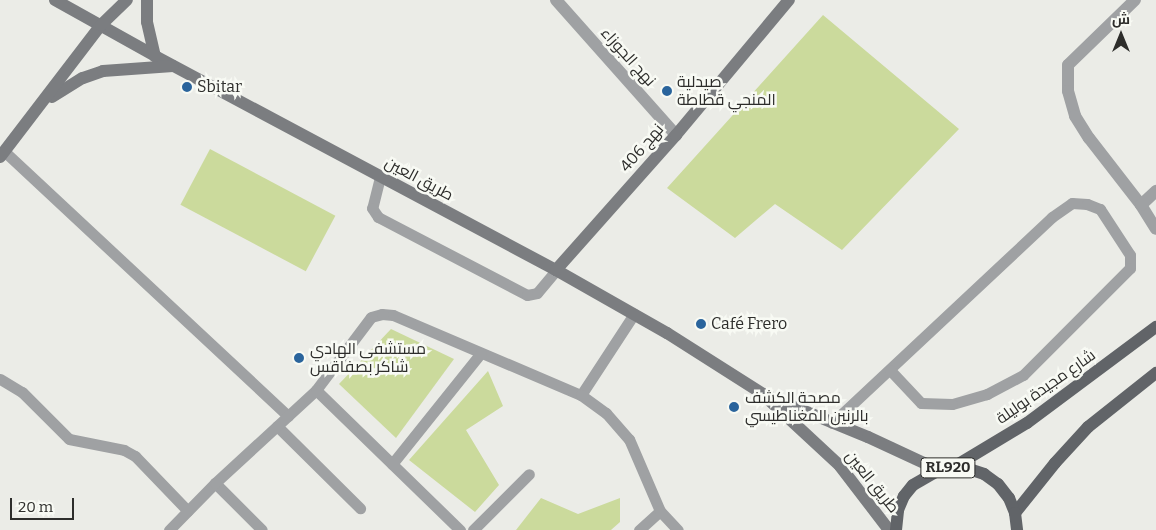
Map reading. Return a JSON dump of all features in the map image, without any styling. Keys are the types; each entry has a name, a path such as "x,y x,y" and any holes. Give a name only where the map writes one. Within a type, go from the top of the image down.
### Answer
{"main road":[{"name":"طريق العين","path":"55,0 155,56 556,270 634,314 762,394 939,470"},
{"path":"2,155 101,25 127,0"},
{"path":"147,0 147,22 155,56"},
{"name":"نهج 406","path":"556,270 676,135 785,2"},
{"path":"44,102 83,78 103,71 175,66"},
{"name":"شارع مجيدة بوليلة","path":"952,468 1028,423 1156,327"},
{"path":"1015,513 1055,463 1088,427 1156,373"},
{"name":"طريق العين","path":"762,394 840,466 889,530"},
{"name":"RL920","path":"896,530 898,510 904,496 913,485 939,470 952,468 977,472 998,484 1009,498 1015,513 1017,530"}],"street":[{"name":"نهج الجوزاء","path":"556,0 676,135"},
{"path":"1134,0 1068,64 1068,91 1076,116 1089,138 1141,205 1156,229"},
{"path":"1141,205 1156,191"}],"lane":[{"path":"2,155 288,416"},
{"path":"380,176 372,208 378,217 527,295 537,293 556,270"},
{"path":"832,424 1052,216 1072,203 1086,204 1100,210 1130,255 1130,268 1023,375 986,394 952,404 921,403 890,370"},
{"path":"169,530 215,483 316,390 371,317 382,314 393,315 581,395 606,413 629,439 660,511 678,530"},
{"path":"581,395 634,314"},
{"path":"392,464 482,353"},
{"path":"0,379 22,392 69,439 124,450 135,456 188,511"},
{"path":"316,390 460,530"},
{"path":"277,426 360,508"},
{"path":"473,530 529,474"},
{"path":"215,483 262,530"},
{"path":"638,530 660,511"}],"green space":[{"path":"823,15 959,129 842,250 775,204 735,238 667,188"},
{"path":"210,149 335,216 306,271 180,205"},
{"path":"391,329 454,359 396,438 339,384"},
{"path":"488,371 503,406 466,430 499,485 475,512 409,460"},
{"path":"541,498 578,514 620,498 620,522 611,530 516,530"}],"place":[{"name":"Sbitar","path":"187,87"},
{"name":"صيدلية المنجي قطاطة","path":"667,91"},
{"name":"Café Frero","path":"701,324"},
{"name":"مستشفى الهادي شاكر بصفاقس","path":"299,358"},
{"name":"مصحة الكشف بالرنين المغناطيسي","path":"734,407"}]}
